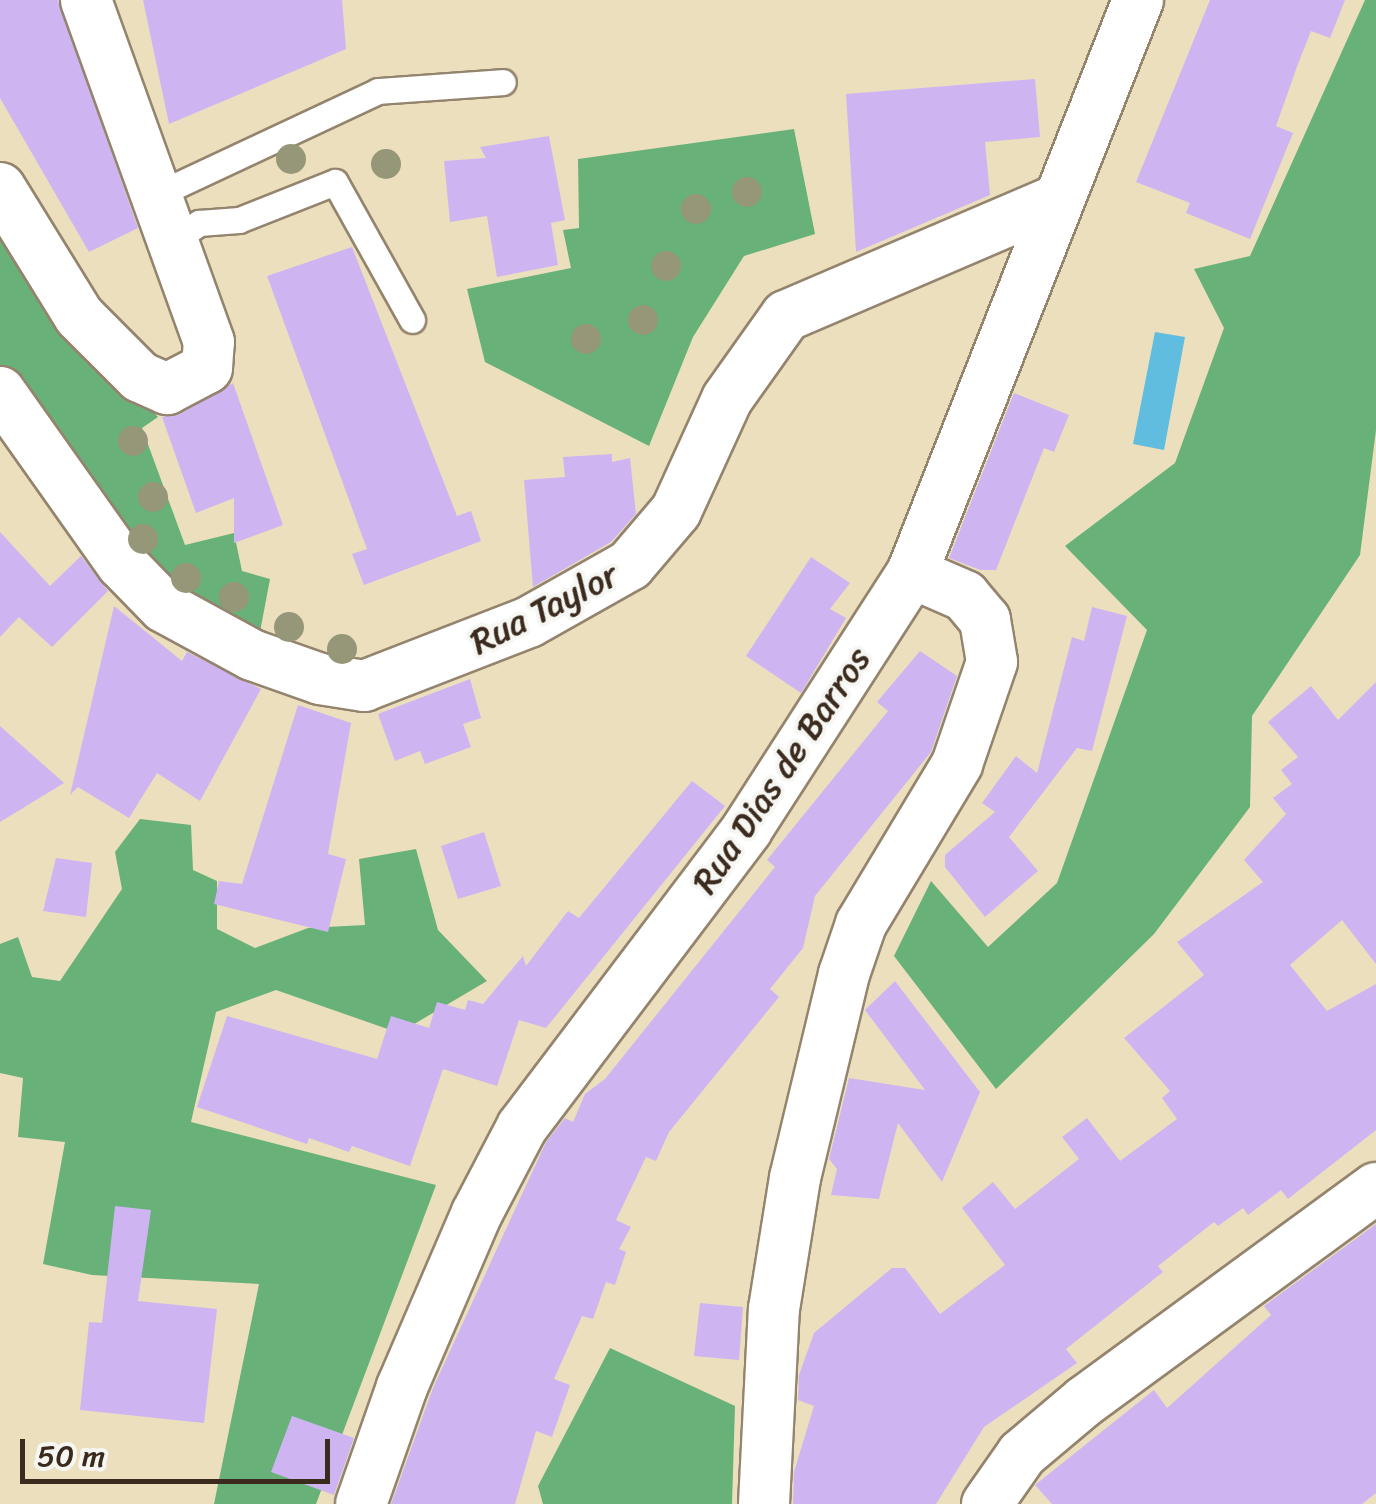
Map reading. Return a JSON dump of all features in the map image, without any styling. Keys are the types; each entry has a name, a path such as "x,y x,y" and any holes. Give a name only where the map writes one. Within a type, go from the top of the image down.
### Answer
{"street":[{"path":"0,188 79,316 140,376 166,389 195,379 210,358 174,241 154,196 86,0"},
{"name":"Rua Dias de Barros","path":"361,1504 402,1387 476,1213 522,1127 746,829 912,573 1054,201 1138,0"},
{"name":"Rua Taylor","path":"0,392 122,564 164,607 252,655 320,679 364,686 530,622 630,565 676,511 727,400 786,316 1054,201"},
{"path":"764,1504 774,1309 795,1178 844,974 861,924 957,764 992,662 984,620 965,596 912,573"},
{"path":"987,1504 1022,1454 1085,1401 1376,1188"}],"lane":[{"path":"154,196 378,91 503,82"},
{"path":"174,241 199,223 239,220 334,182 412,320"}],"green space":[{"path":"1365,0 1376,0 1376,430 1360,555 1252,716 1250,807 1154,934 996,1089 894,956 931,881 988,947 1057,883 1147,630 1065,546 1175,463 1224,328 1194,269 1250,256"},
{"path":"794,129 815,234 744,256 693,337 649,446 485,362 467,289 571,268 563,230 579,228 578,159"},
{"path":"0,212 52,300 158,417 142,428 185,545 234,533 242,571 270,579 256,653 136,588 0,401"},
{"path":"140,819 191,825 193,870 217,881 217,929 255,948 308,928 365,925 359,859 416,849 438,930 487,981 399,1033 276,990 216,1012 191,1122 436,1185 316,1504 214,1504 259,1284 92,1275 43,1264 65,1142 18,1137 23,1078 0,1073 0,944 18,937 32,977 60,981 122,889 115,852"},
{"path":"610,1348 735,1406 732,1504 543,1504 538,1486"}],"water":[{"path":"1155,332 1185,337 1164,450 1133,444"}],"building":[{"path":"0,0 58,0 138,228 89,252 0,98"},
{"path":"143,0 342,0 346,49 169,124"},
{"path":"1210,0 1345,0 1330,38 1311,31 1276,126 1293,133 1250,239 1186,213 1190,203 1136,182"},
{"path":"1035,79 1040,137 985,142 990,195 856,252 846,94"},
{"path":"549,136 565,220 551,223 558,265 497,277 487,216 450,222 444,161 486,158 480,147"},
{"path":"352,247 457,516 471,511 481,541 364,585 352,554 367,549 267,276"},
{"path":"233,383 283,525 234,543 234,498 196,513 162,417 180,414"},
{"path":"1014,393 1069,415 1054,452 1044,448 996,570 980,570 949,558"},
{"path":"612,454 612,462 630,458 636,514 611,542 533,587 524,480 565,477 563,457"},
{"path":"0,532 50,586 81,556 108,591 52,647 19,617 0,637"},
{"path":"811,557 850,583 830,609 846,618 801,693 746,656"},
{"path":"114,606 182,661 187,652 261,689 200,801 157,773 129,818 78,787 70,795"},
{"path":"1092,607 1127,616 1092,751 1077,748 1009,837 1038,871 985,917 945,867 945,855 995,812 982,803 1016,756 1037,773 1072,637 1084,641"},
{"path":"920,651 957,676 931,752 815,896 803,948 770,989 779,997 669,1132 656,1161 646,1157 616,1220 631,1227 619,1249 626,1252 615,1285 606,1282 593,1319 582,1316 554,1379 570,1385 552,1437 536,1431 515,1504 391,1504 433,1388 546,1142 565,1118 573,1122 585,1094 605,1079 775,867 767,860 888,711 877,702"},
{"path":"470,679 481,718 463,724 471,747 425,764 420,751 395,761 378,714"},
{"path":"1376,682 1376,964 1342,920 1290,965 1327,1011 1376,984 1376,1130 1288,1199 1281,1190 1248,1215 1243,1208 1218,1226 1214,1222 1158,1266 1163,1272 1066,1349 1077,1363 984,1427 936,1504 793,1504 794,1472 814,1406 798,1400 799,1375 814,1333 892,1268 905,1268 940,1314 1005,1265 962,1208 993,1182 1015,1209 1079,1159 1062,1137 1087,1118 1120,1161 1177,1119 1162,1098 1170,1091 1124,1038 1204,975 1177,942 1263,882 1244,860 1286,814 1273,798 1292,784 1281,770 1298,757 1268,722 1311,686 1338,720"},
{"path":"298,705 351,723 328,854 346,859 328,932 214,904 219,881 242,884"},
{"path":"0,726 64,783 0,822"},
{"path":"692,781 725,806 546,1028 519,1020 497,1086 443,1069 410,1166 352,1146 349,1152 309,1138 307,1144 197,1107 227,1016 377,1059 391,1016 429,1028 437,1002 465,1010 468,1000 483,1004 523,956 526,966 568,911 579,918"},
{"path":"484,832 501,886 458,899 441,846"},
{"path":"56,858 92,863 86,917 43,911"},
{"path":"895,981 980,1092 942,1182 898,1123 879,1199 831,1195 837,1169 829,1159 849,1078 925,1090 865,1010"},
{"path":"115,1206 151,1210 138,1301 217,1309 204,1423 80,1410 89,1322 102,1323"},
{"path":"1376,1224 1376,1493 1362,1504 1052,1504 1035,1485 1154,1390 1167,1408 1271,1315 1264,1306"},
{"path":"700,1303 743,1307 739,1360 694,1356"},
{"path":"292,1416 354,1438 334,1495 271,1472"}]}
